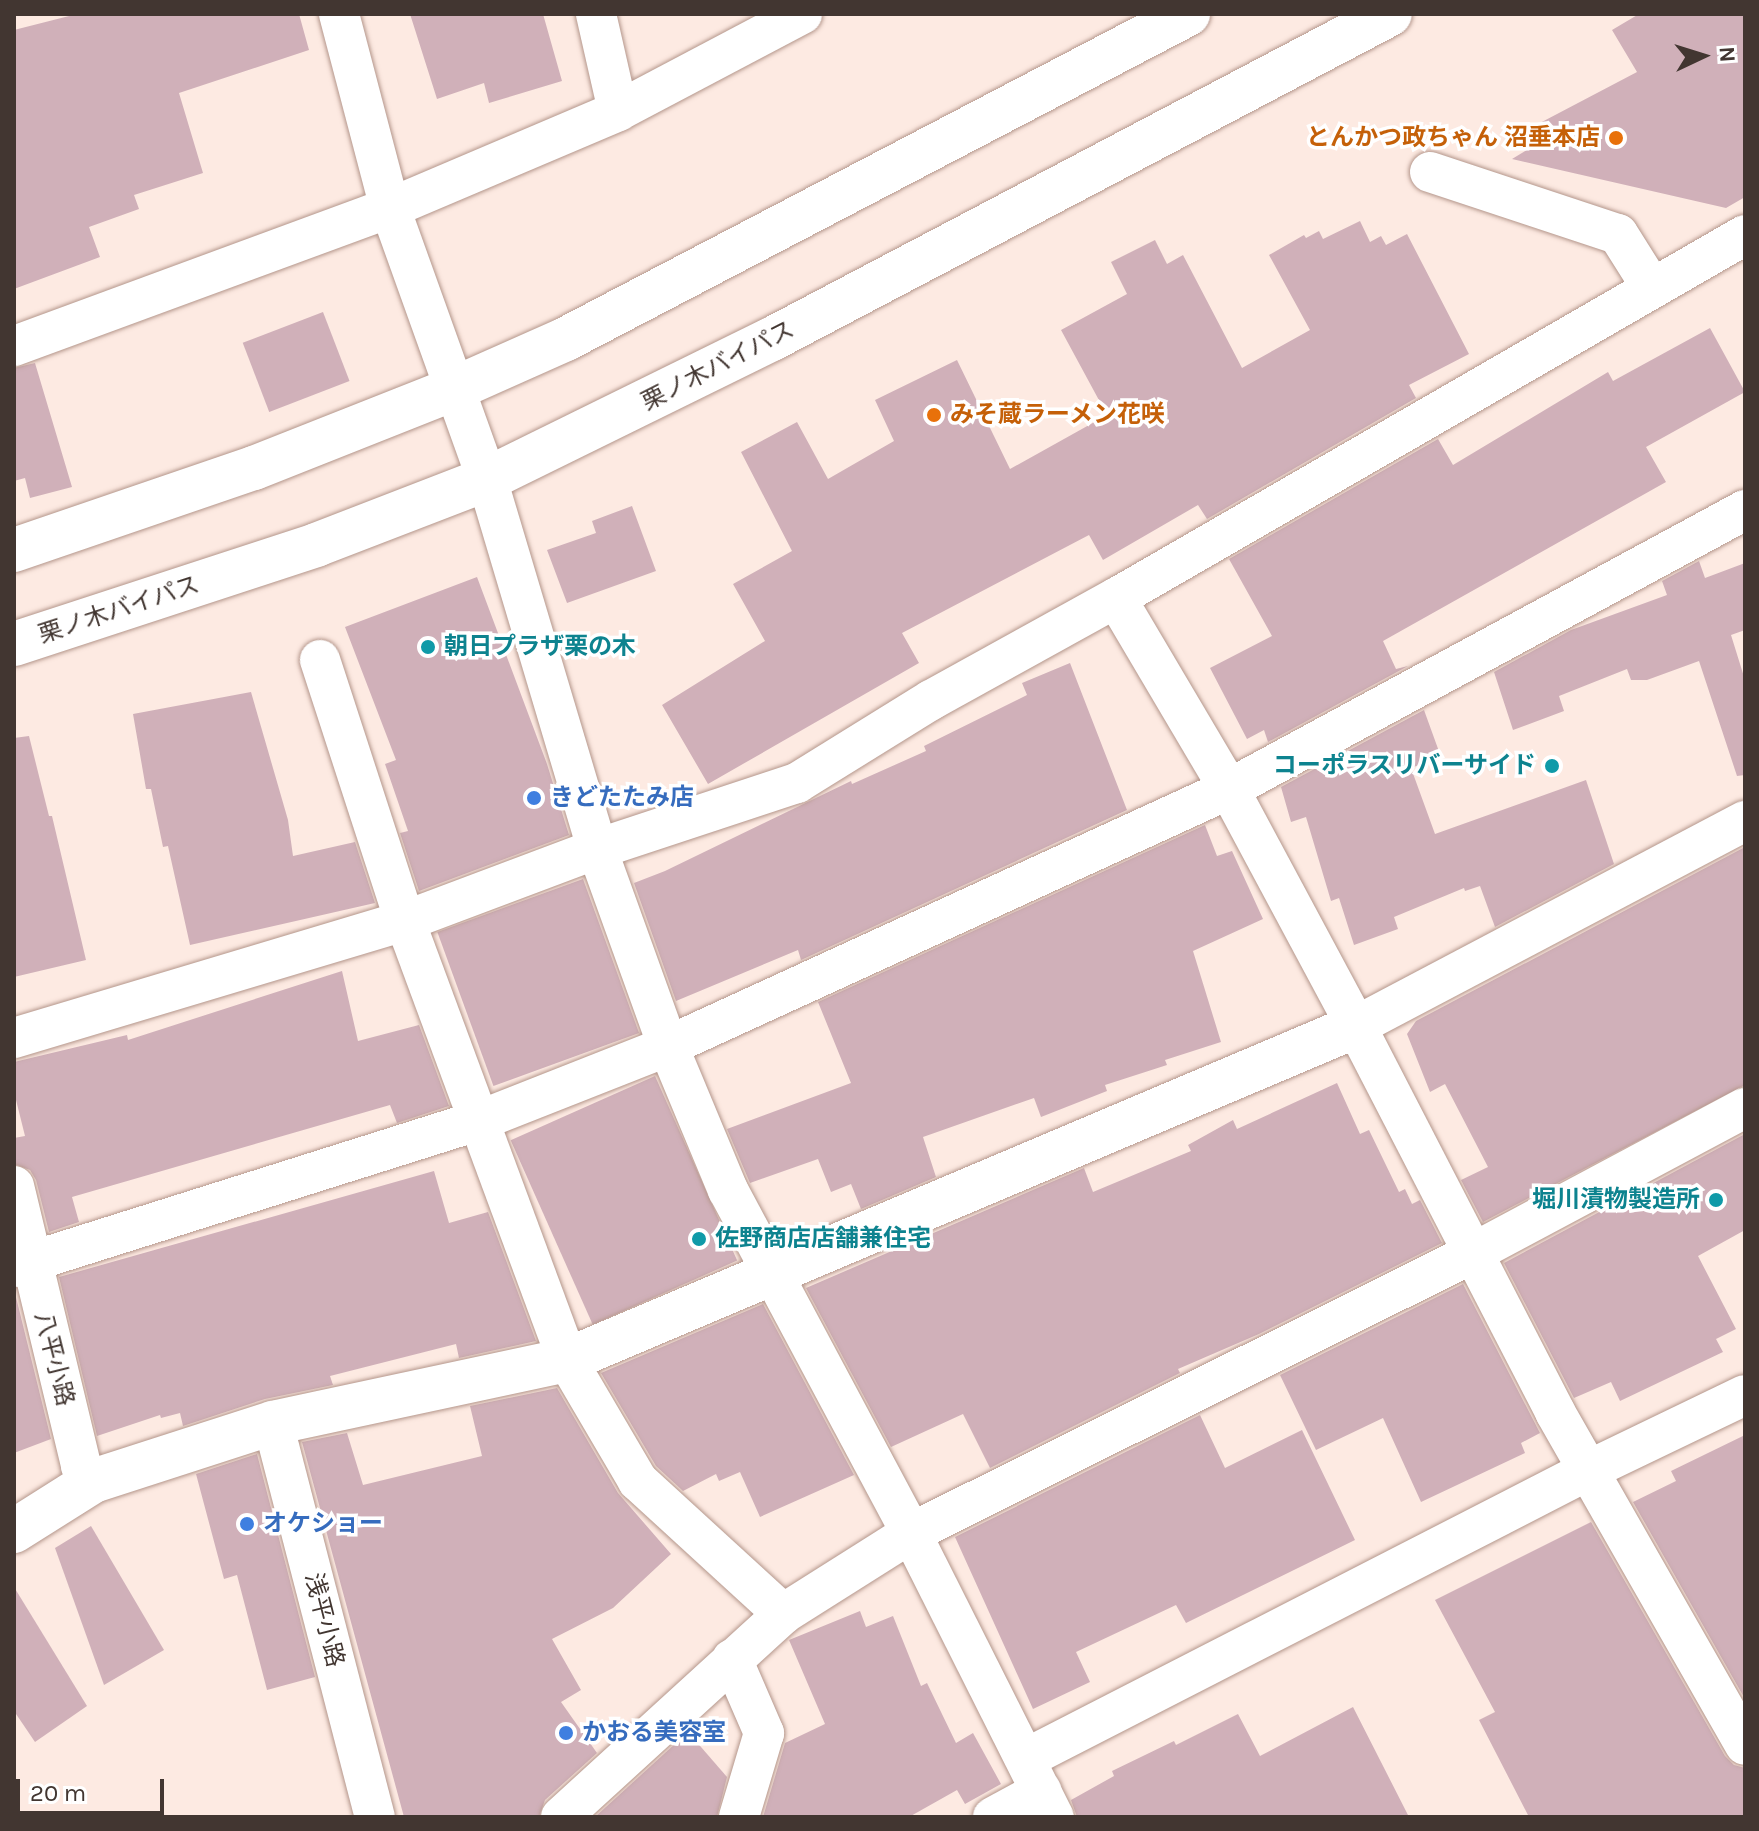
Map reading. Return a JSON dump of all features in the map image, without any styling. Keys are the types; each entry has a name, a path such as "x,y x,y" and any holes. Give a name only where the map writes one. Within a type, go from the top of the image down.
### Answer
{"main road":[{"path":"14,550 254,468 456,388 579,332 1188,14"},
{"name":"栗ノ木バイパス","path":"14,644 316,545 487,479 772,339 1390,14"},
{"path":"14,1531 93,1481 273,1423 567,1360 1356,1026"}],"street":[{"path":"339,14 390,208 487,479 597,849 668,1046 728,1190 911,1533 1041,1789"},
{"path":"596,14 618,111"},
{"path":"14,346 390,208 618,111 802,14"},
{"path":"1430,172 1618,234 1652,288"},
{"path":"14,1038 405,921 597,849 797,783 931,700 1116,598 1652,288 1742,242"},
{"path":"22,1266 478,1121 668,1046 1229,789 1745,510"},
{"path":"1116,598 1229,789 1587,1471 1745,1745"},
{"path":"320,660 405,921 567,1360 638,1481 783,1614"},
{"path":"1356,1026 1745,821"},
{"path":"561,1817 783,1614 911,1533 1473,1253 1745,1108"},
{"name":"八平小路","path":"14,1186 22,1266 81,1466 93,1481"},
{"path":"993,1817 1587,1471 1745,1395"},
{"name":"浅平小路","path":"273,1423 375,1817"},
{"path":"732,1659 764,1733 739,1817"}],"building":[{"path":"77,14 299,14 309,50 179,93 203,173 134,195 139,209 89,227 100,257 14,289 14,30"},
{"path":"410,14 543,14 562,81 489,103 484,83 437,99"},
{"path":"1639,14 1745,14 1745,197 1726,208 1512,159 1547,138 1538,124 1637,72 1612,30"},
{"path":"1360,221 1370,242 1381,236 1386,245 1407,234 1469,354 1409,385 1416,398 1207,519 1198,505 1103,560 1089,535 902,633 919,663 708,784 662,705 765,641 733,584 792,551 741,452 797,422 828,479 894,441 875,400 957,360 1010,469 1107,415 1061,330 1127,294 1111,262 1155,240 1167,264 1183,255 1242,368 1310,330 1269,255 1304,235 1306,238 1319,231 1323,239"},
{"path":"323,312 350,381 269,412 243,343"},
{"path":"1710,328 1745,392 1646,447 1666,482 1383,641 1396,669 1408,666 1268,742 1264,730 1247,739 1210,668 1272,636 1229,559 1438,439 1453,465 1608,372 1613,381"},
{"path":"35,363 72,487 30,498 25,478 14,481 14,368"},
{"path":"632,506 656,571 567,603 547,550 596,533 592,521"},
{"path":"1699,561 1705,578 1745,563 1745,630 1731,635 1745,680 1745,775 1737,776 1699,661 1647,680 1631,680 1627,669 1559,696 1564,711 1513,730 1494,672 1571,630 1667,595 1662,581"},
{"path":"477,577 547,764 569,835 419,891 400,833 408,831 385,764 396,760 345,627"},
{"path":"1070,663 1127,810 801,960 798,950 676,1001 634,883 851,781 852,784 926,751 924,746 1027,695 1022,683"},
{"path":"251,692 288,820 293,856 355,842 375,903 190,945 168,846 163,847 151,789 146,789 133,714"},
{"path":"1424,710 1441,757 1411,768 1435,834 1586,780 1614,864 1495,927 1480,886 1465,891 1464,888 1394,917 1398,929 1354,945 1339,898 1331,901 1306,817 1291,822 1281,787"},
{"path":"29,736 49,816 52,816 86,960 14,977 14,738"},
{"path":"1205,825 1217,856 1232,851 1263,919 1193,951 1221,1042 1165,1060 1167,1065 1105,1085 1107,1091 1041,1117 1034,1098 923,1137 936,1177 861,1209 851,1184 831,1192 818,1159 750,1183 727,1129 851,1083 818,1002"},
{"path":"1745,847 1745,1085 1483,1222 1461,1180 1488,1167 1445,1084 1430,1092 1407,1034 1416,1021"},
{"path":"583,879 639,1033 493,1086 437,932"},
{"path":"342,971 358,1041 419,1025 449,1106 397,1123 390,1105 72,1197 79,1222 49,1232 36,1180 30,1170 14,1164 14,1138 25,1136 14,1092 14,1062 127,1035 128,1040"},
{"path":"655,1076 737,1261 593,1325 511,1140"},
{"path":"1337,1083 1360,1134 1369,1130 1399,1192 1405,1189 1412,1204 1420,1200 1442,1243 1259,1334 1178,1369 1180,1373 990,1468 963,1414 891,1447 806,1288 1084,1168 1093,1192 1191,1151 1188,1145 1233,1120 1237,1129"},
{"path":"1745,1134 1745,1230 1698,1256 1736,1329 1716,1339 1723,1352 1620,1401 1611,1382 1574,1398 1504,1263"},
{"path":"434,1171 449,1223 488,1212 536,1341 459,1358 456,1344 330,1376 333,1385 265,1399 183,1426 180,1413 161,1418 160,1415 97,1436 59,1277"},
{"path":"1463,1284 1540,1433 1521,1443 1525,1453 1421,1502 1383,1418 1316,1450 1280,1375"},
{"path":"14,1289 51,1439 14,1453"},
{"path":"763,1304 854,1475 760,1517 740,1472 719,1481 716,1474 683,1491 656,1466 601,1373"},
{"path":"557,1388 618,1493 671,1554 613,1608 552,1639 581,1690 561,1702 597,1753 545,1800 539,1817 404,1817 302,1442 347,1433 363,1485 482,1456 470,1406"},
{"path":"1200,1415 1225,1468 1302,1430 1355,1540 1186,1623 1176,1605 1076,1652 1090,1682 1033,1709 955,1537"},
{"path":"1745,1435 1745,1699 1633,1502 1676,1481 1671,1471"},
{"name":"オケショー","path":"257,1454 315,1677 267,1690 237,1575 224,1579 196,1474"},
{"path":"1591,1522 1725,1756 1734,1765 1745,1768 1745,1817 1529,1817 1479,1720 1495,1712 1435,1600"},
{"path":"91,1526 164,1650 104,1685 55,1548"},
{"path":"14,1587 87,1706 35,1742 14,1711"},
{"path":"860,1611 866,1627 893,1616 921,1686 927,1683 956,1743 973,1733 1001,1784 965,1804 957,1790 909,1817 763,1817 785,1743 825,1724 789,1640"},
{"path":"1353,1707 1409,1817 1077,1817 1071,1800 1114,1776 1112,1771 1174,1741 1176,1745 1238,1714 1260,1756"},
{"path":"688,1732 727,1777 717,1817 595,1817"}],"place":[{"name":"とんかつ政ちゃん 沼垂本店","path":"1616,138"},
{"name":"みそ蔵ラーメン花咲","path":"934,415"},
{"name":"朝日プラザ栗の木","path":"428,647"},
{"name":"コーポラスリバーサイド","path":"1552,766"},
{"name":"きどたたみ店","path":"534,798"},
{"name":"堀川漬物製造所","path":"1716,1200"},
{"name":"佐野商店店舗兼住宅","path":"699,1239"},
{"name":"オケショー","path":"247,1524"},
{"name":"かおる美容室","path":"566,1733"}]}
